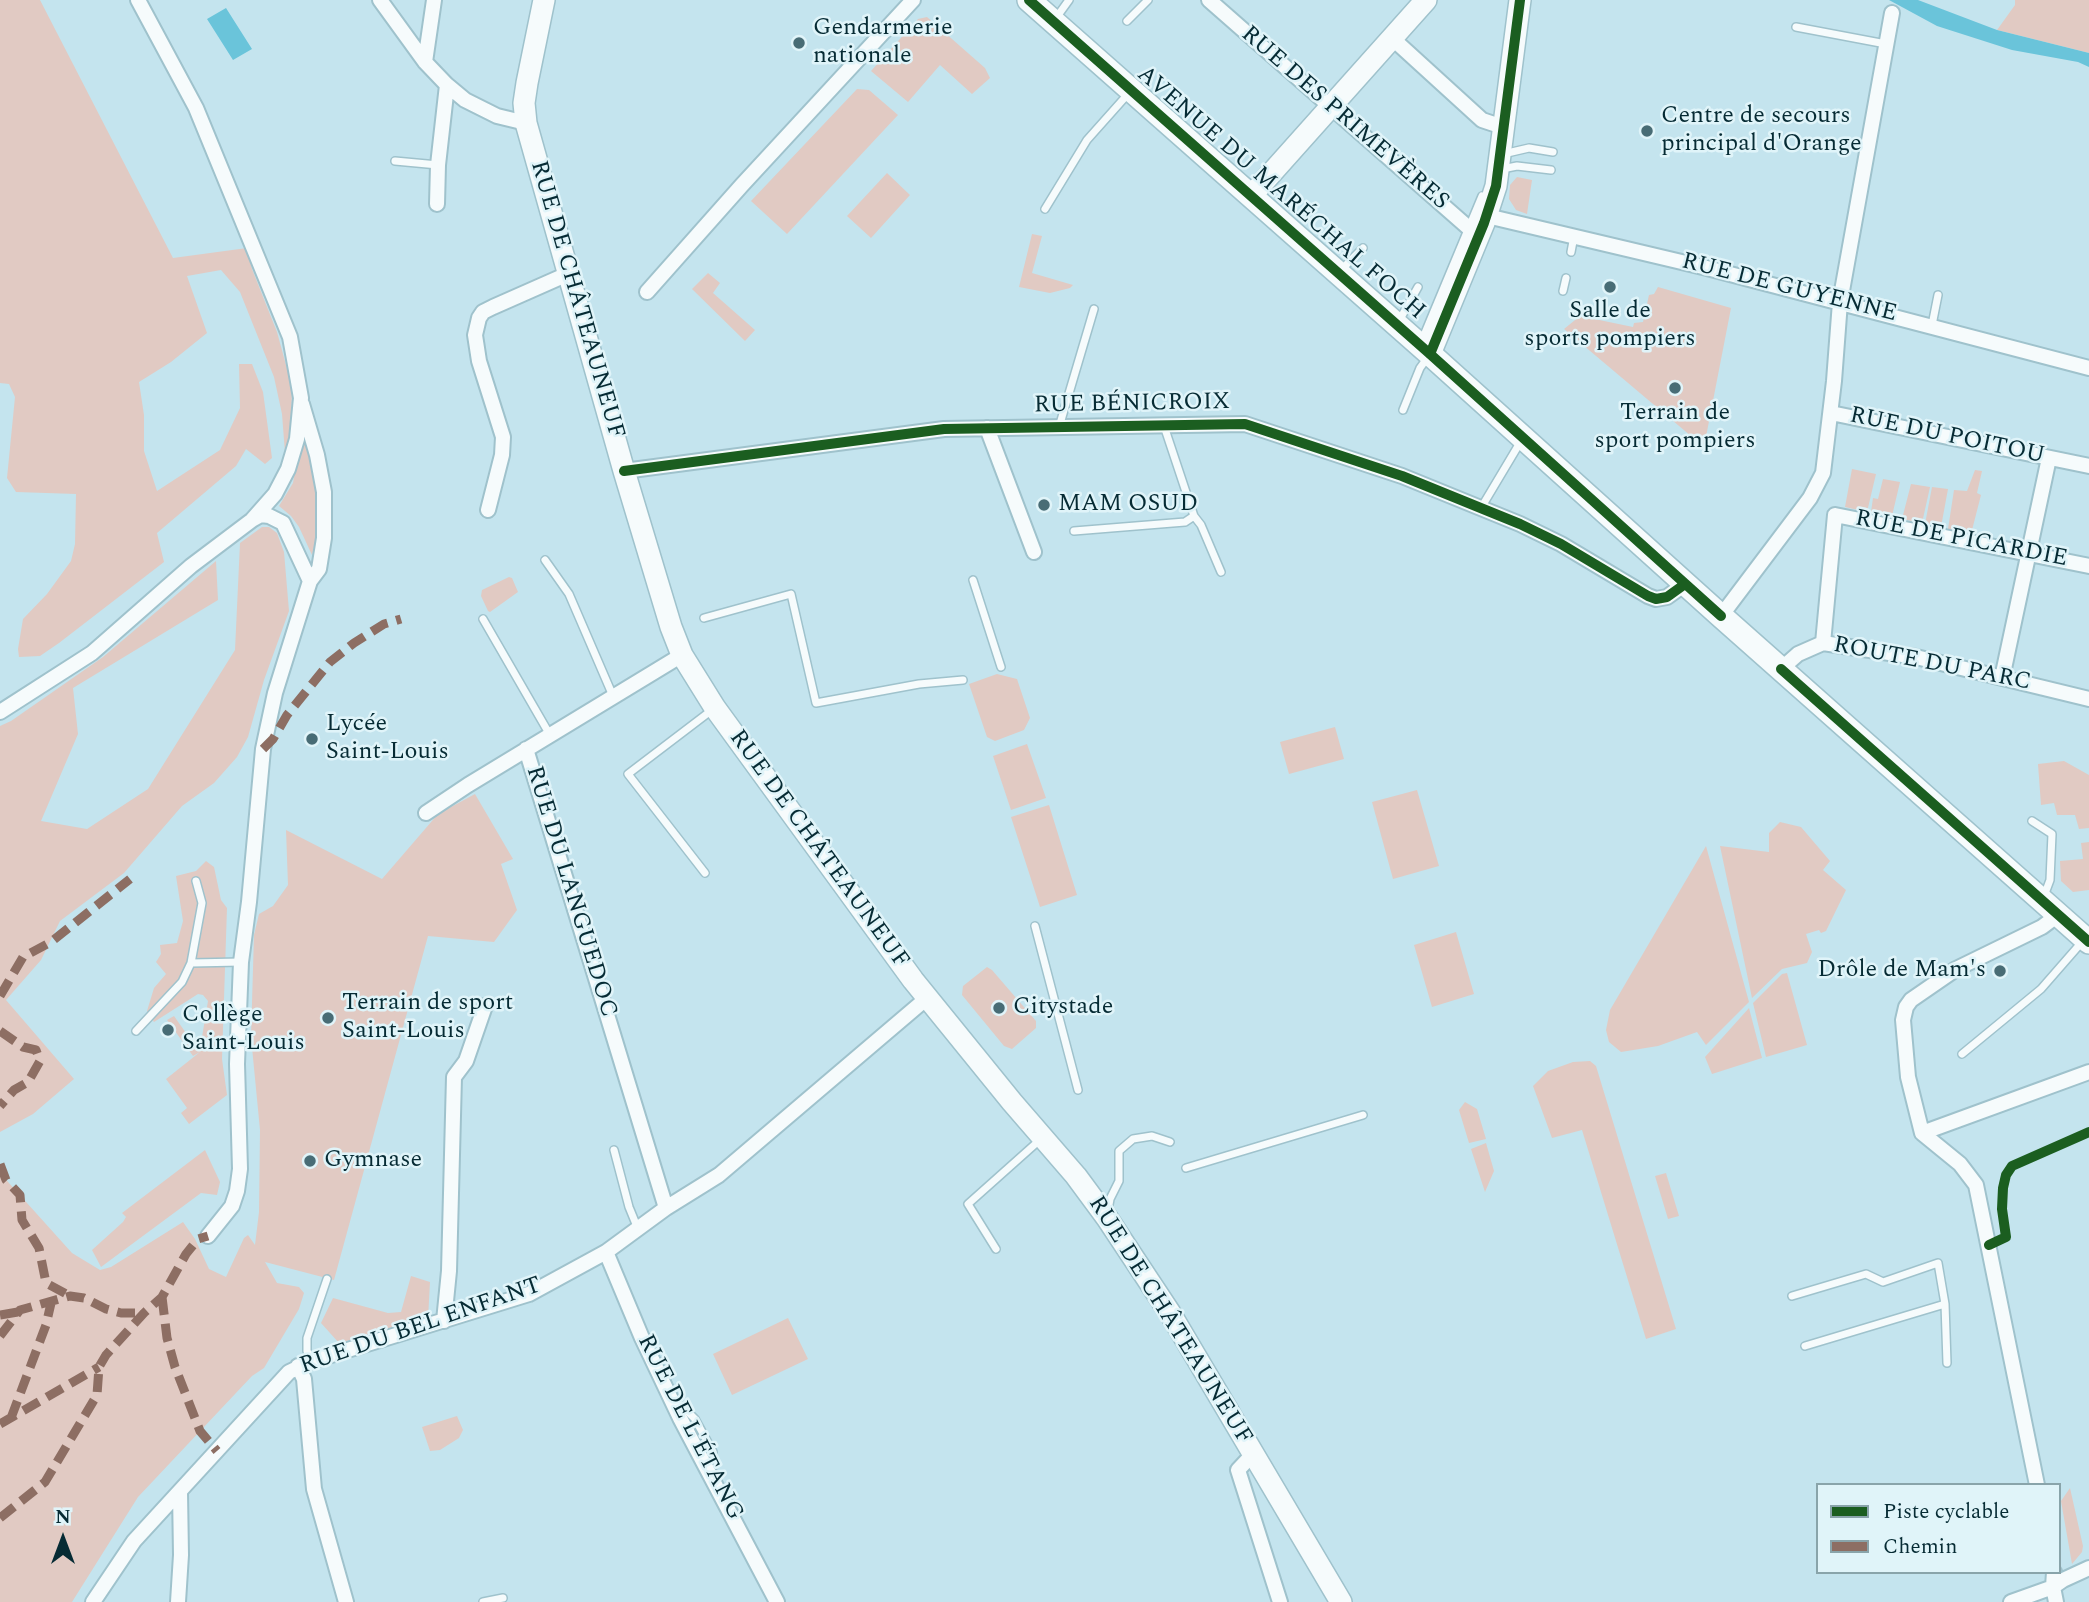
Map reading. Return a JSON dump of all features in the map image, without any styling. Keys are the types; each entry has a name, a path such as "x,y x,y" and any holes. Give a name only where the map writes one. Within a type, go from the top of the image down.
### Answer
{"main road":[{"name":"RUE DE CHÂTEAUNEUF","path":"544,0 524,103 526,123 624,471 682,655 715,708 862,912 927,998 1107,1218 1170,1314 1342,1602"},
{"name":"AVENUE DU MARÉCHAL FOCH","path":"1029,0 1397,324 2087,941"},
{"path":"1251,196 1426,0"},
{"path":"1425,349 1474,233 1487,216 1501,162 1520,0"}],"street":[{"path":"138,0 196,108 283,318 290,337 301,398 317,454 324,492 324,538 319,569 310,581 275,693 263,749 241,962 237,1064 240,1169 237,1191 232,1206 208,1236"},
{"path":"380,0 425,62 447,85 465,100 497,116 526,123"},
{"path":"425,62 434,0"},
{"path":"648,292 742,185 913,0"},
{"name":"RUE DES PRIMEVÈRES","path":"1209,0 1474,233"},
{"path":"1831,414 1840,302 1892,13"},
{"path":"1392,38 1482,120 1503,127"},
{"path":"437,204 438,165 447,85"},
{"name":"RUE DE GUYENNE","path":"1487,216 1840,302 2089,368"},
{"path":"488,510 502,455 503,437 479,361 475,335 478,318 493,307 570,273"},
{"path":"252,520 275,494 288,469 297,439 301,398"},
{"name":"RUE DU POITOU","path":"1721,616 1810,498 1823,473 1831,414 2089,466"},
{"name":"RUE BÉNICROIX","path":"624,471 944,429 1245,424 1402,476 1520,524 1561,544 1656,599 1667,597 1685,584"},
{"path":"987,428 1034,552"},
{"path":"2002,678 2049,458"},
{"path":"0,712 92,653 191,566 261,515 271,516 283,523 310,581"},
{"name":"RUE DE PICARDIE","path":"1823,643 1835,515 2089,566"},
{"name":"ROUTE DU PARC","path":"1781,669 1798,654 1823,643 1916,657 2089,699"},
{"name":"RUE DU LANGUEDOC","path":"666,1208 526,749 682,655"},
{"path":"426,813 526,749"},
{"path":"2037,1483 1976,1185 1961,1164 1922,1133 1908,1077 1903,1020 1906,1007 1912,1000 1956,969 2042,927 2050,908"},
{"name":"RUE DU BEL ENFANT","path":"93,1602 134,1541 279,1381 305,1364 529,1294 606,1252 666,1208 719,1175 927,998"},
{"path":"444,1321 449,1258 454,1077 466,1062 485,1006"},
{"path":"1922,1133 2089,1072"},
{"name":"RUE DE L'ÉTANG","path":"606,1252 673,1404 777,1602"},
{"path":"305,1364 314,1489 346,1602"},
{"path":"1253,1454 1238,1470 1280,1602"},
{"path":"178,1602 181,1555 180,1492"},
{"path":"2011,1602 2054,1579 2063,1580 2089,1569"},
{"path":"2054,1579 2056,1602"}],"lane":[{"path":"1054,22 1069,0"},
{"path":"1127,21 1148,0"},
{"path":"1796,27 1886,44"},
{"path":"1045,209 1087,140 1131,90"},
{"path":"1501,162 1529,148 1553,152"},
{"path":"395,160 438,165"},
{"path":"1501,162 1551,170"},
{"path":"1474,233 1483,194"},
{"path":"1571,252 1574,236"},
{"path":"1339,273 1363,248"},
{"path":"1563,291 1566,278"},
{"path":"1397,324 1418,286"},
{"path":"1932,326 1938,295"},
{"path":"1058,427 1094,309"},
{"path":"1403,410 1425,349"},
{"path":"1164,425 1194,516 1201,525 1221,572"},
{"path":"1481,508 1523,438"},
{"path":"1074,531 1185,522 1194,516"},
{"path":"545,560 569,594 613,696"},
{"path":"973,580 1001,667"},
{"path":"704,618 791,594 816,702 919,684 962,680"},
{"path":"483,619 550,735"},
{"path":"705,873 628,774 715,708"},
{"path":"2032,821 2052,834 2050,908"},
{"path":"136,1031 183,982 191,963 202,903 196,881"},
{"path":"1035,926 1078,1090"},
{"path":"1962,1054 2041,989 2087,941"},
{"path":"191,963 241,962"},
{"path":"1186,1168 1363,1115"},
{"path":"1107,1218 1110,1199 1119,1181 1119,1151 1133,1139 1143,1137 1152,1136 1170,1142"},
{"path":"996,1249 968,1204 1043,1138"},
{"path":"614,1150 629,1207 638,1229"},
{"path":"1792,1296 1866,1274 1883,1282 1938,1263 1945,1304 1947,1363"},
{"path":"305,1364 307,1338 327,1279"},
{"path":"1805,1346 1945,1304"},
{"path":"673,1404 681,1405 695,1419 713,1452"},
{"path":"483,1602 503,1598"}],"shaded area":[{"path":"0,0 40,0 173,258 247,248 252,269 277,332 292,387 291,431 285,453 282,414 274,377 240,292 221,270 187,276 207,333 171,362 139,382 144,415 144,451 157,491 220,450 240,408 239,364 252,364 263,392 272,458 265,464 246,449 236,466 157,533 164,562 40,656 19,657 23,619 47,594 71,561 75,544 76,494 16,492 7,478 15,397 9,384 0,383"},
{"path":"2015,0 2089,0 2089,53 1997,30 2015,5"},
{"path":"927,17 985,68 990,78 972,94 940,65 908,102 871,71 918,19"},
{"path":"857,89 869,90 898,115 787,234 751,201"},
{"path":"887,173 910,195 871,238 847,216"},
{"path":"1517,177 1532,180 1527,214 1516,210 1509,199 1510,185"},
{"path":"1032,234 1042,236 1032,273 1073,285 1070,288 1050,293 1019,287"},
{"path":"708,273 720,283 713,293 755,330 745,341 692,289"},
{"name":"Terrain de sport pompiers","path":"1658,287 1731,308 1704,447 1564,329 1580,316 1633,327 1634,323 1643,322 1649,295 1654,294"},
{"path":"301,437 308,437 317,472 318,530 312,555 299,527 279,506 293,483"},
{"path":"1852,469 1876,474 1867,512 1845,507"},
{"path":"1975,470 1982,471 1977,493 1981,495 1971,534 1948,529 1954,490 1967,491"},
{"path":"1883,479 1900,482 1892,516 1871,512 1873,498 1878,499"},
{"path":"1911,484 1930,487 1922,523 1902,519"},
{"path":"1932,487 1948,489 1941,527 1925,524"},
{"path":"262,527 269,527 277,533 284,552 289,611 264,680 248,737 237,757 214,783 182,806 124,873 60,921 41,960 6,1000 74,1079 33,1114 0,1132 0,726 103,657 216,561 218,600 73,688 78,734 41,821 87,829 148,789 235,650 240,543"},
{"path":"509,577 518,592 488,611 481,596 482,590"},
{"path":"997,674 1017,679 1030,718 1024,730 995,741 987,737 969,684"},
{"path":"1335,727 1344,759 1289,774 1280,742"},
{"path":"1027,744 1046,798 1011,810 993,756"},
{"path":"2064,761 2089,775 2089,828 2079,829 2075,815 2057,815 2054,803 2041,805 2038,764"},
{"path":"1417,790 1439,866 1393,879 1372,802"},
{"path":"475,794 513,859 501,864 517,910 494,942 428,936 334,1280 265,1262 277,1283 299,1287 304,1293 299,1309 264,1368 252,1376 138,1497 72,1602 0,1602 0,1173 72,1253 100,1270 111,1267 183,1222 195,1239 209,1269 226,1277 244,1238 248,1235 255,1245 259,1212 260,1130 251,1037 254,935 259,914 273,906 288,885 286,830 382,879 438,814"},
{"path":"1049,805 1077,895 1040,907 1011,817"},
{"path":"1780,822 1801,827 1830,861 1823,870 1846,890 1826,931 1806,934 1812,952 1807,963 1782,969 1752,998 1720,846 1769,852 1769,833"},
{"path":"2089,842 2089,890 2073,892 2061,881 2060,861 2083,859 2081,843"},
{"path":"1706,846 1749,1002 1706,1045 1697,1032 1658,1046 1621,1052 1609,1042 1606,1030 1610,1010"},
{"path":"206,861 214,867 221,900 227,908 222,1059 227,1095 189,1124 181,1113 187,1108 166,1079 200,1052 193,1056 167,1020 174,1016 186,1033 201,1043 208,1001 198,994 154,1022 147,1011 154,988 166,974 156,962 161,954 160,945 177,943 183,921 176,876 196,871"},
{"path":"1456,932 1474,994 1432,1007 1414,945"},
{"name":"Citystade","path":"987,967 1036,1021 1036,1028 1012,1049 1004,1046 962,995 963,986"},
{"path":"1787,973 1807,1045 1766,1057 1753,1003 1782,974"},
{"path":"1749,1008 1762,1058 1712,1074 1705,1057"},
{"path":"1590,1061 1596,1066 1676,1329 1646,1339 1582,1130 1552,1138 1533,1086 1548,1071 1573,1062"},
{"path":"1465,1102 1477,1109 1486,1139 1469,1143 1459,1110"},
{"path":"1486,1143 1494,1171 1485,1192 1471,1149"},
{"path":"205,1150 220,1182 217,1195 201,1193 101,1267 92,1250 123,1222 126,1217 122,1213"},
{"path":"1666,1173 1679,1216 1668,1219 1655,1176"},
{"path":"411,1276 430,1282 428,1319 339,1343 321,1323 333,1298 388,1313 401,1312"},
{"path":"788,1318 808,1359 732,1395 713,1354"},
{"path":"457,1416 463,1430 459,1438 440,1450 430,1451 422,1427"},
{"path":"2070,1488 2083,1546 2082,1552 2072,1564 2061,1501"}],"water":[{"path":"1889,0 1918,0 1997,30 2089,53 2089,67 2078,62 2012,50 1937,26"},
{"path":"226,8 252,49 233,60 207,19"}],"marked path":[{"path":"263,749 330,662 384,624 401,619"},
{"path":"0,996 23,957 51,942 130,879"},
{"path":"0,1031 23,1047 36,1050 40,1061 28,1082 14,1090 0,1106"},
{"path":"0,1164 6,1180 20,1195 22,1220 39,1248 46,1283 70,1296"},
{"path":"0,1518 45,1482 97,1395 99,1367 106,1355 162,1297 186,1254 198,1239 208,1236"},
{"path":"0,1336 20,1310 70,1296 84,1298 121,1313 144,1313"},
{"path":"162,1297 167,1338 175,1367 200,1431 217,1451"},
{"path":"11,1418 46,1325 52,1299"},
{"path":"0,1315 18,1312"},
{"path":"0,1424 99,1367"}],"cycle path":[{"path":"1029,0 1430,354 1721,616"},
{"path":"1430,354 1484,223 1496,186 1520,0"},
{"path":"624,471 944,429 1245,424 1402,476 1520,524 1561,544 1656,599 1667,597 1685,584"},
{"path":"1781,669 2089,942"},
{"path":"1989,1245 2006,1237 2002,1209 2003,1188 2006,1175 2012,1166 2089,1132"}],"place":[{"name":"Gendarmerie nationale","path":"799,43"},
{"name":"Centre de secours principal d'Orange","path":"1647,131"},
{"name":"Salle de sports pompiers","path":"1610,287"},
{"name":"Terrain de sport pompiers","path":"1675,388"},
{"name":"MAM OSUD","path":"1044,505"},
{"name":"Lycée Saint-Louis","path":"312,739"},
{"name":"Drôle de Mam's","path":"2000,971"},
{"name":"Citystade","path":"999,1008"},
{"name":"Terrain de sport Saint-Louis","path":"328,1018"},
{"name":"Collège Saint-Louis","path":"168,1030"},
{"name":"Gymnase","path":"310,1161"}]}
